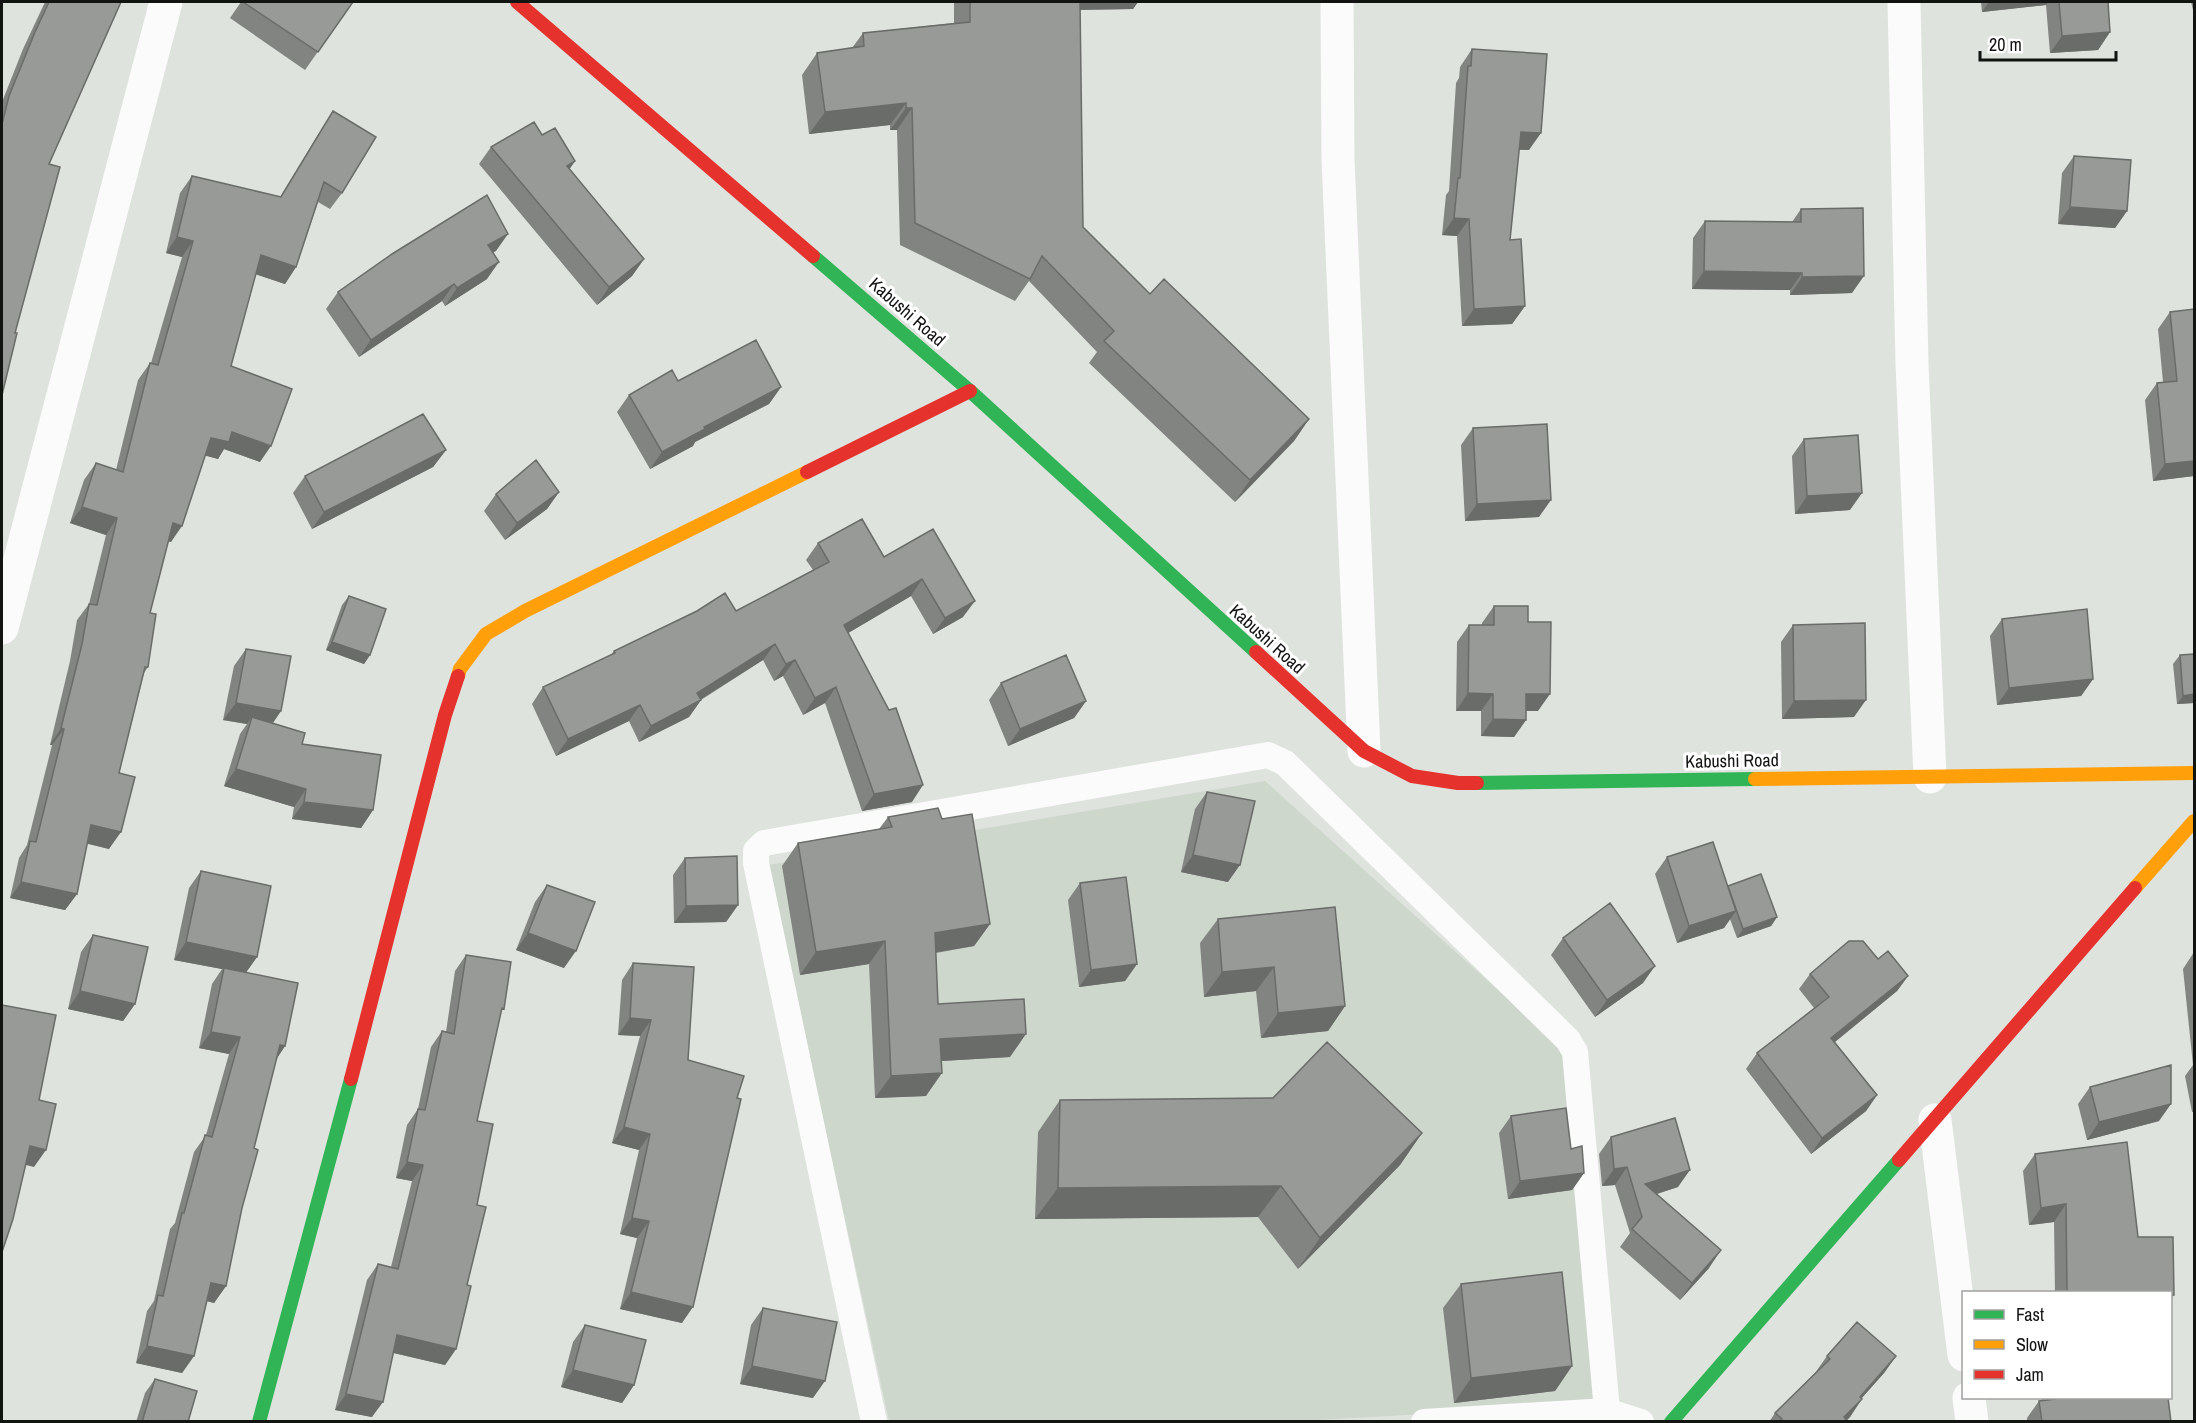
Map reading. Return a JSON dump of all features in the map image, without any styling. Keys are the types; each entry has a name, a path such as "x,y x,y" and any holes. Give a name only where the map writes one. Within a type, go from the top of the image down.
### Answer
{"street":[{"path":"2,628 166,2"},
{"name":"Kabushi Road","path":"517,2 970,391 1364,752 1412,776 1458,783 2194,773"},
{"path":"1337,2 1338,160 1364,752"},
{"path":"1904,2 1912,364 1930,777"},
{"path":"259,1422 460,669 486,634 525,611 970,391"},
{"path":"1671,1422 2194,821"},
{"path":"1935,1120 1962,1339"},
{"path":"1969,1399 1971,1422"}],"lane":[{"path":"874,1422 761,886 756,851 764,843 1268,755 1285,763 1559,1032 1575,1052 1607,1411"},
{"path":"1424,1422 1607,1411 1641,1422"}],"shaded area":[{"path":"1265,781 1566,1051 1600,1404 1283,1422 889,1421 768,865"}],"building":[{"path":"49,2 121,2 49,164 60,167 15,333 17,333 2,395 2,124 9,96"},
{"path":"243,2 353,2 318,52"},
{"path":"970,2 1080,2 1083,227 1150,294 1164,279 1309,419 1250,480 1104,341 1114,331 1042,256 1030,279 915,223 912,108 906,108 906,103 825,112 817,53 864,46 863,33 970,22"},
{"path":"2059,2 2108,2 2110,32 2062,36"},
{"path":"1472,49 1547,54 1541,133 1521,132 1510,240 1521,239 1525,306 1474,309 1469,219 1454,218 1458,178 1460,178 1468,66 1471,66"},
{"path":"333,111 376,137 342,193 324,182 296,267 261,255 231,366 292,389 271,446 232,432 229,442 211,438 182,526 173,523 150,613 156,614 148,667 145,667 119,773 135,777 121,832 91,825 77,894 21,882 30,841 36,842 64,729 61,728 82,644 89,604 97,605 117,518 82,507 96,463 123,472 150,363 158,365 193,241 177,237 192,176 281,197"},
{"path":"534,122 542,135 555,128 575,161 567,166 644,259 609,287 491,147"},
{"path":"2074,156 2131,160 2127,211 2070,207"},
{"path":"487,195 508,234 488,245 499,262 457,288 454,284 371,340 338,292 392,254"},
{"path":"1863,208 1864,276 1802,277 1802,273 1704,271 1705,221 1801,222 1801,209"},
{"path":"2194,309 2194,461 2165,464 2157,383 2177,381 2170,312"},
{"path":"756,340 781,387 704,427 705,429 662,452 629,395 672,370 678,381"},
{"path":"423,414 446,450 324,512 305,476"},
{"path":"1547,424 1551,500 1477,504 1473,428"},
{"path":"1858,435 1862,493 1807,496 1804,439"},
{"path":"536,460 559,492 517,523 496,494"},
{"path":"862,519 884,557 933,529 975,601 945,618 922,579 844,625 889,710 896,708 923,785 874,794 836,687 815,698 795,660 786,664 775,644 697,693 701,700 651,726 640,705 568,739 543,687 697,611 725,593 736,611 829,562 818,543"},
{"path":"349,596 386,609 370,655 332,642"},
{"path":"1494,606 1528,606 1528,622 1551,622 1550,694 1526,694 1526,720 1493,719 1493,694 1468,693 1469,625 1494,625"},
{"path":"2087,609 2093,679 2009,688 2002,619"},
{"path":"1865,623 1866,700 1794,701 1793,625"},
{"path":"246,649 291,656 281,711 236,703"},
{"path":"2194,654 2194,694 2183,696 2180,655"},
{"path":"1066,655 1086,701 1020,729 1001,683"},
{"path":"252,717 305,733 302,744 381,755 373,810 304,802 306,789 236,769"},
{"path":"1207,792 1255,801 1240,865 1193,855"},
{"path":"938,808 942,819 972,814 990,924 935,933 938,1004 1024,999 1026,1034 940,1039 942,1073 891,1076 885,941 816,952 798,843 892,827 888,817"},
{"path":"1713,842 1736,911 1689,926 1667,857"},
{"path":"737,856 738,905 686,906 685,858"},
{"path":"201,871 271,886 257,957 186,942"},
{"path":"1761,874 1777,917 1743,929 1728,886"},
{"path":"1126,877 1137,964 1091,970 1080,883"},
{"path":"547,885 595,902 576,951 528,933"},
{"path":"1610,903 1655,966 1607,1000 1563,938"},
{"path":"1335,907 1345,1006 1278,1013 1274,967 1222,972 1218,919"},
{"path":"93,935 148,947 135,1004 80,991"},
{"path":"1849,941 1863,941 1878,959 1888,951 1908,976 1831,1038 1877,1095 1822,1138 1757,1053 1829,997 1810,974"},
{"path":"466,955 511,962 504,1009 502,1008 477,1121 493,1124 477,1205 486,1207 467,1285 471,1286 456,1349 397,1335 383,1402 346,1394 378,1264 398,1269 423,1165 407,1162 418,1109 425,1110 442,1031 454,1034"},
{"path":"633,963 694,967 688,1060 744,1076 737,1098 741,1099 693,1307 631,1292 649,1221 632,1218 650,1134 624,1127 651,1020 630,1018"},
{"path":"224,968 298,983 285,1046 280,1045 254,1148 258,1150 242,1208 226,1286 211,1283 194,1356 147,1346 158,1295 163,1296 182,1213 184,1213 205,1135 212,1137 240,1037 211,1032"},
{"path":"2,1005 56,1015 39,1100 56,1104 46,1150 30,1146 13,1219 2,1252"},
{"path":"1327,1042 1422,1133 1320,1238 1281,1186 1058,1188 1060,1100 1273,1098"},
{"path":"2171,1065 2171,1104 2099,1122 2090,1087"},
{"path":"1566,1108 1571,1149 1582,1146 1584,1173 1520,1181 1511,1116"},
{"path":"1675,1118 1690,1170 1645,1184 1721,1250 1692,1283 1632,1229 1642,1217 1627,1167 1614,1169 1611,1137"},
{"path":"2127,1142 2138,1237 2173,1237 2174,1295 2172,1291 2067,1291 2066,1204 2041,1208 2035,1154"},
{"path":"1562,1272 1572,1366 1471,1378 1461,1284"},
{"path":"763,1308 837,1322 825,1381 752,1366"},
{"path":"1857,1322 1896,1356 1860,1397 1862,1399 1844,1417 1848,1422 1779,1422 1782,1419 1775,1413 1830,1359 1827,1356"},
{"path":"585,1325 646,1340 634,1385 573,1370"},
{"path":"155,1379 197,1391 188,1422 142,1422"},
{"path":"2168,1399 2171,1422 2042,1422 2039,1401"}],"traffic: fast":[{"path":"813,256 970,391 1256,652"},
{"path":"1477,783 1755,779"},
{"path":"259,1422 351,1079"},
{"path":"1671,1422 1899,1160"}],"traffic: slow":[{"path":"458,676 460,669 486,634 525,611 807,472"},
{"path":"1755,779 2194,773"},
{"path":"2135,888 2194,821"}],"traffic: jam":[{"path":"517,2 813,256"},
{"path":"807,472 970,391"},
{"path":"1256,652 1364,751 1412,776 1458,783 1477,783"},
{"path":"351,1079 445,715 458,676"},
{"path":"1899,1160 2135,888"}]}
